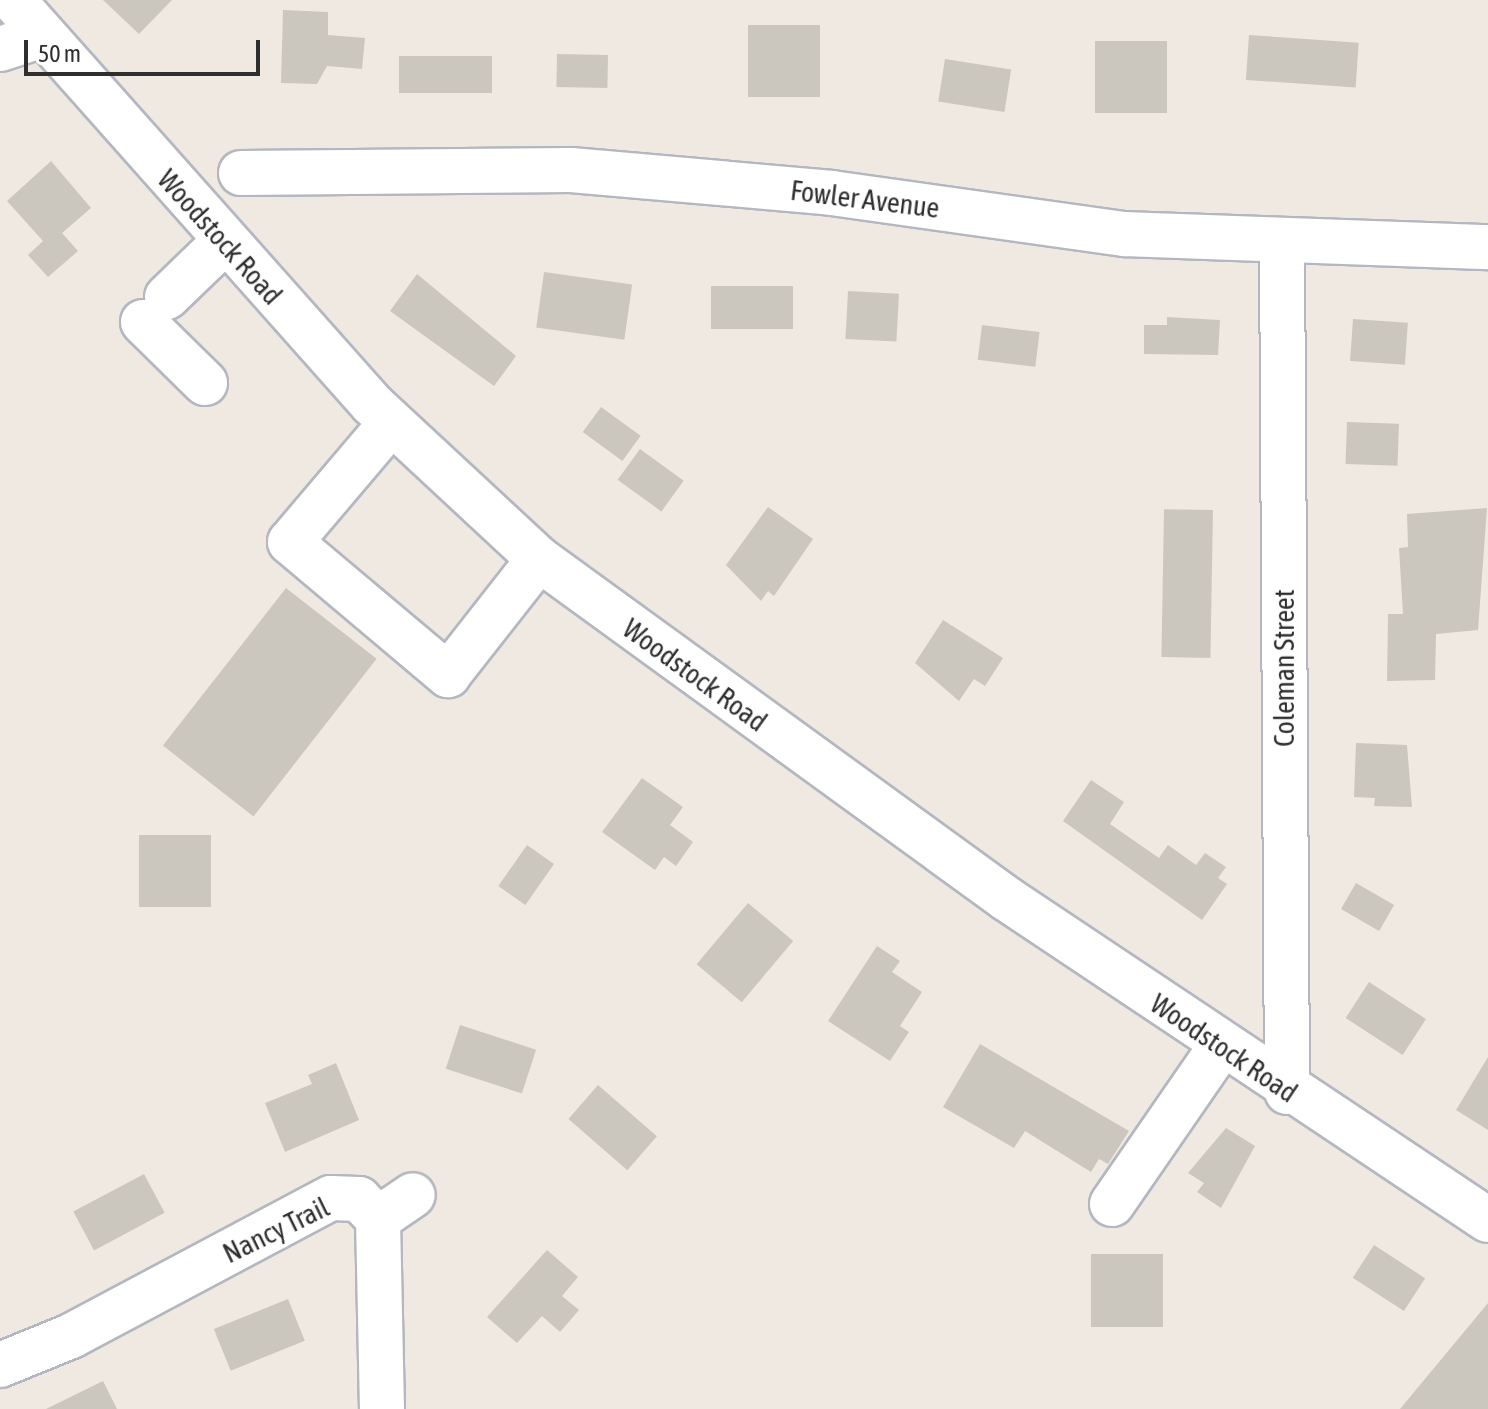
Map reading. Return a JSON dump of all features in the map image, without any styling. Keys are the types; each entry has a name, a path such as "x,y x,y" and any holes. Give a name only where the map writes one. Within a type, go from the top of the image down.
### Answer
{"street":[{"name":"Woodstock Road","path":"13,0 224,242 391,423 539,559 1287,1092 1488,1220"},
{"path":"0,49 43,35"},
{"name":"Fowler Avenue","path":"241,173 571,170 832,193 1125,234 1282,245 1488,247"},
{"path":"205,383 155,310 224,242"},
{"name":"Coleman Street","path":"1282,245 1287,1092"},
{"path":"391,423 308,487 290,542 448,675 539,559"},
{"path":"1112,1204 1221,1046"},
{"path":"382,1409 378,1219 413,1195"},
{"name":"Nancy Trail","path":"0,1365 71,1336 331,1198 359,1199 378,1219"}],"building":[{"path":"103,0 172,0 139,34"},
{"path":"283,10 328,12 328,35 365,38 362,69 327,66 317,84 281,83"},
{"path":"748,25 820,25 820,97 748,97"},
{"path":"1249,35 1359,43 1356,88 1246,80"},
{"path":"1095,41 1167,41 1167,113 1095,113"},
{"path":"557,54 608,55 607,88 556,87"},
{"path":"399,56 492,56 492,93 399,93"},
{"path":"945,59 1011,69 1004,112 938,101"},
{"path":"51,161 91,208 62,233 78,251 48,277 28,255 43,241 7,201"},
{"path":"544,272 632,284 624,340 536,327"},
{"path":"417,274 516,356 494,386 390,311"},
{"path":"711,286 793,286 793,329 711,329"},
{"path":"848,291 899,294 896,342 845,339"},
{"path":"1167,317 1220,320 1218,355 1144,354 1144,325 1167,325"},
{"path":"1353,319 1408,323 1405,365 1350,361"},
{"path":"982,325 1040,332 1035,367 978,360"},
{"path":"601,407 641,436 622,461 583,432"},
{"path":"1347,422 1399,424 1398,466 1346,464"},
{"path":"640,449 684,481 661,511 618,480"},
{"path":"768,507 813,539 774,596 768,591 761,601 726,565"},
{"path":"1487,508 1478,630 1436,634 1435,680 1387,681 1388,614 1403,614 1399,548 1408,547 1407,514"},
{"path":"1164,509 1213,510 1210,658 1161,657"},
{"path":"286,588 377,659 253,816 163,746"},
{"path":"943,620 1003,658 985,686 974,679 959,701 915,663"},
{"path":"1356,743 1407,745 1412,807 1374,806 1375,798 1354,797"},
{"path":"642,778 683,807 670,825 693,842 676,866 664,857 655,870 602,832"},
{"path":"1091,780 1124,802 1110,824 1159,858 1168,845 1196,865 1205,853 1226,867 1218,878 1227,884 1202,920 1063,821"},
{"path":"139,835 211,835 211,907 139,907"},
{"path":"527,845 554,864 525,905 498,886"},
{"path":"1356,883 1394,905 1379,931 1341,909"},
{"path":"748,903 793,941 742,1002 697,964"},
{"path":"877,946 900,961 892,972 922,992 900,1026 909,1032 890,1061 828,1021"},
{"path":"1369,982 1426,1019 1403,1055 1346,1018"},
{"path":"460,1025 536,1050 522,1093 446,1069"},
{"path":"980,1044 1129,1131 1108,1164 1099,1159 1091,1172 1025,1131 1014,1148 943,1107"},
{"path":"1488,1057 1488,1130 1456,1110"},
{"path":"336,1063 359,1120 285,1152 265,1103 312,1084 308,1075"},
{"path":"598,1085 657,1136 627,1170 568,1119"},
{"path":"1226,1128 1255,1146 1221,1208 1197,1192 1204,1183 1188,1173"},
{"path":"144,1174 165,1213 94,1250 73,1212"},
{"path":"1374,1245 1425,1278 1404,1311 1353,1278"},
{"path":"547,1250 578,1277 562,1296 579,1310 560,1332 542,1316 517,1343 487,1317"},
{"path":"1091,1254 1163,1254 1163,1327 1091,1327"},
{"path":"288,1299 305,1341 231,1371 214,1329"},
{"path":"1488,1303 1488,1409 1400,1409"},
{"path":"103,1381 117,1409 46,1409"}]}
